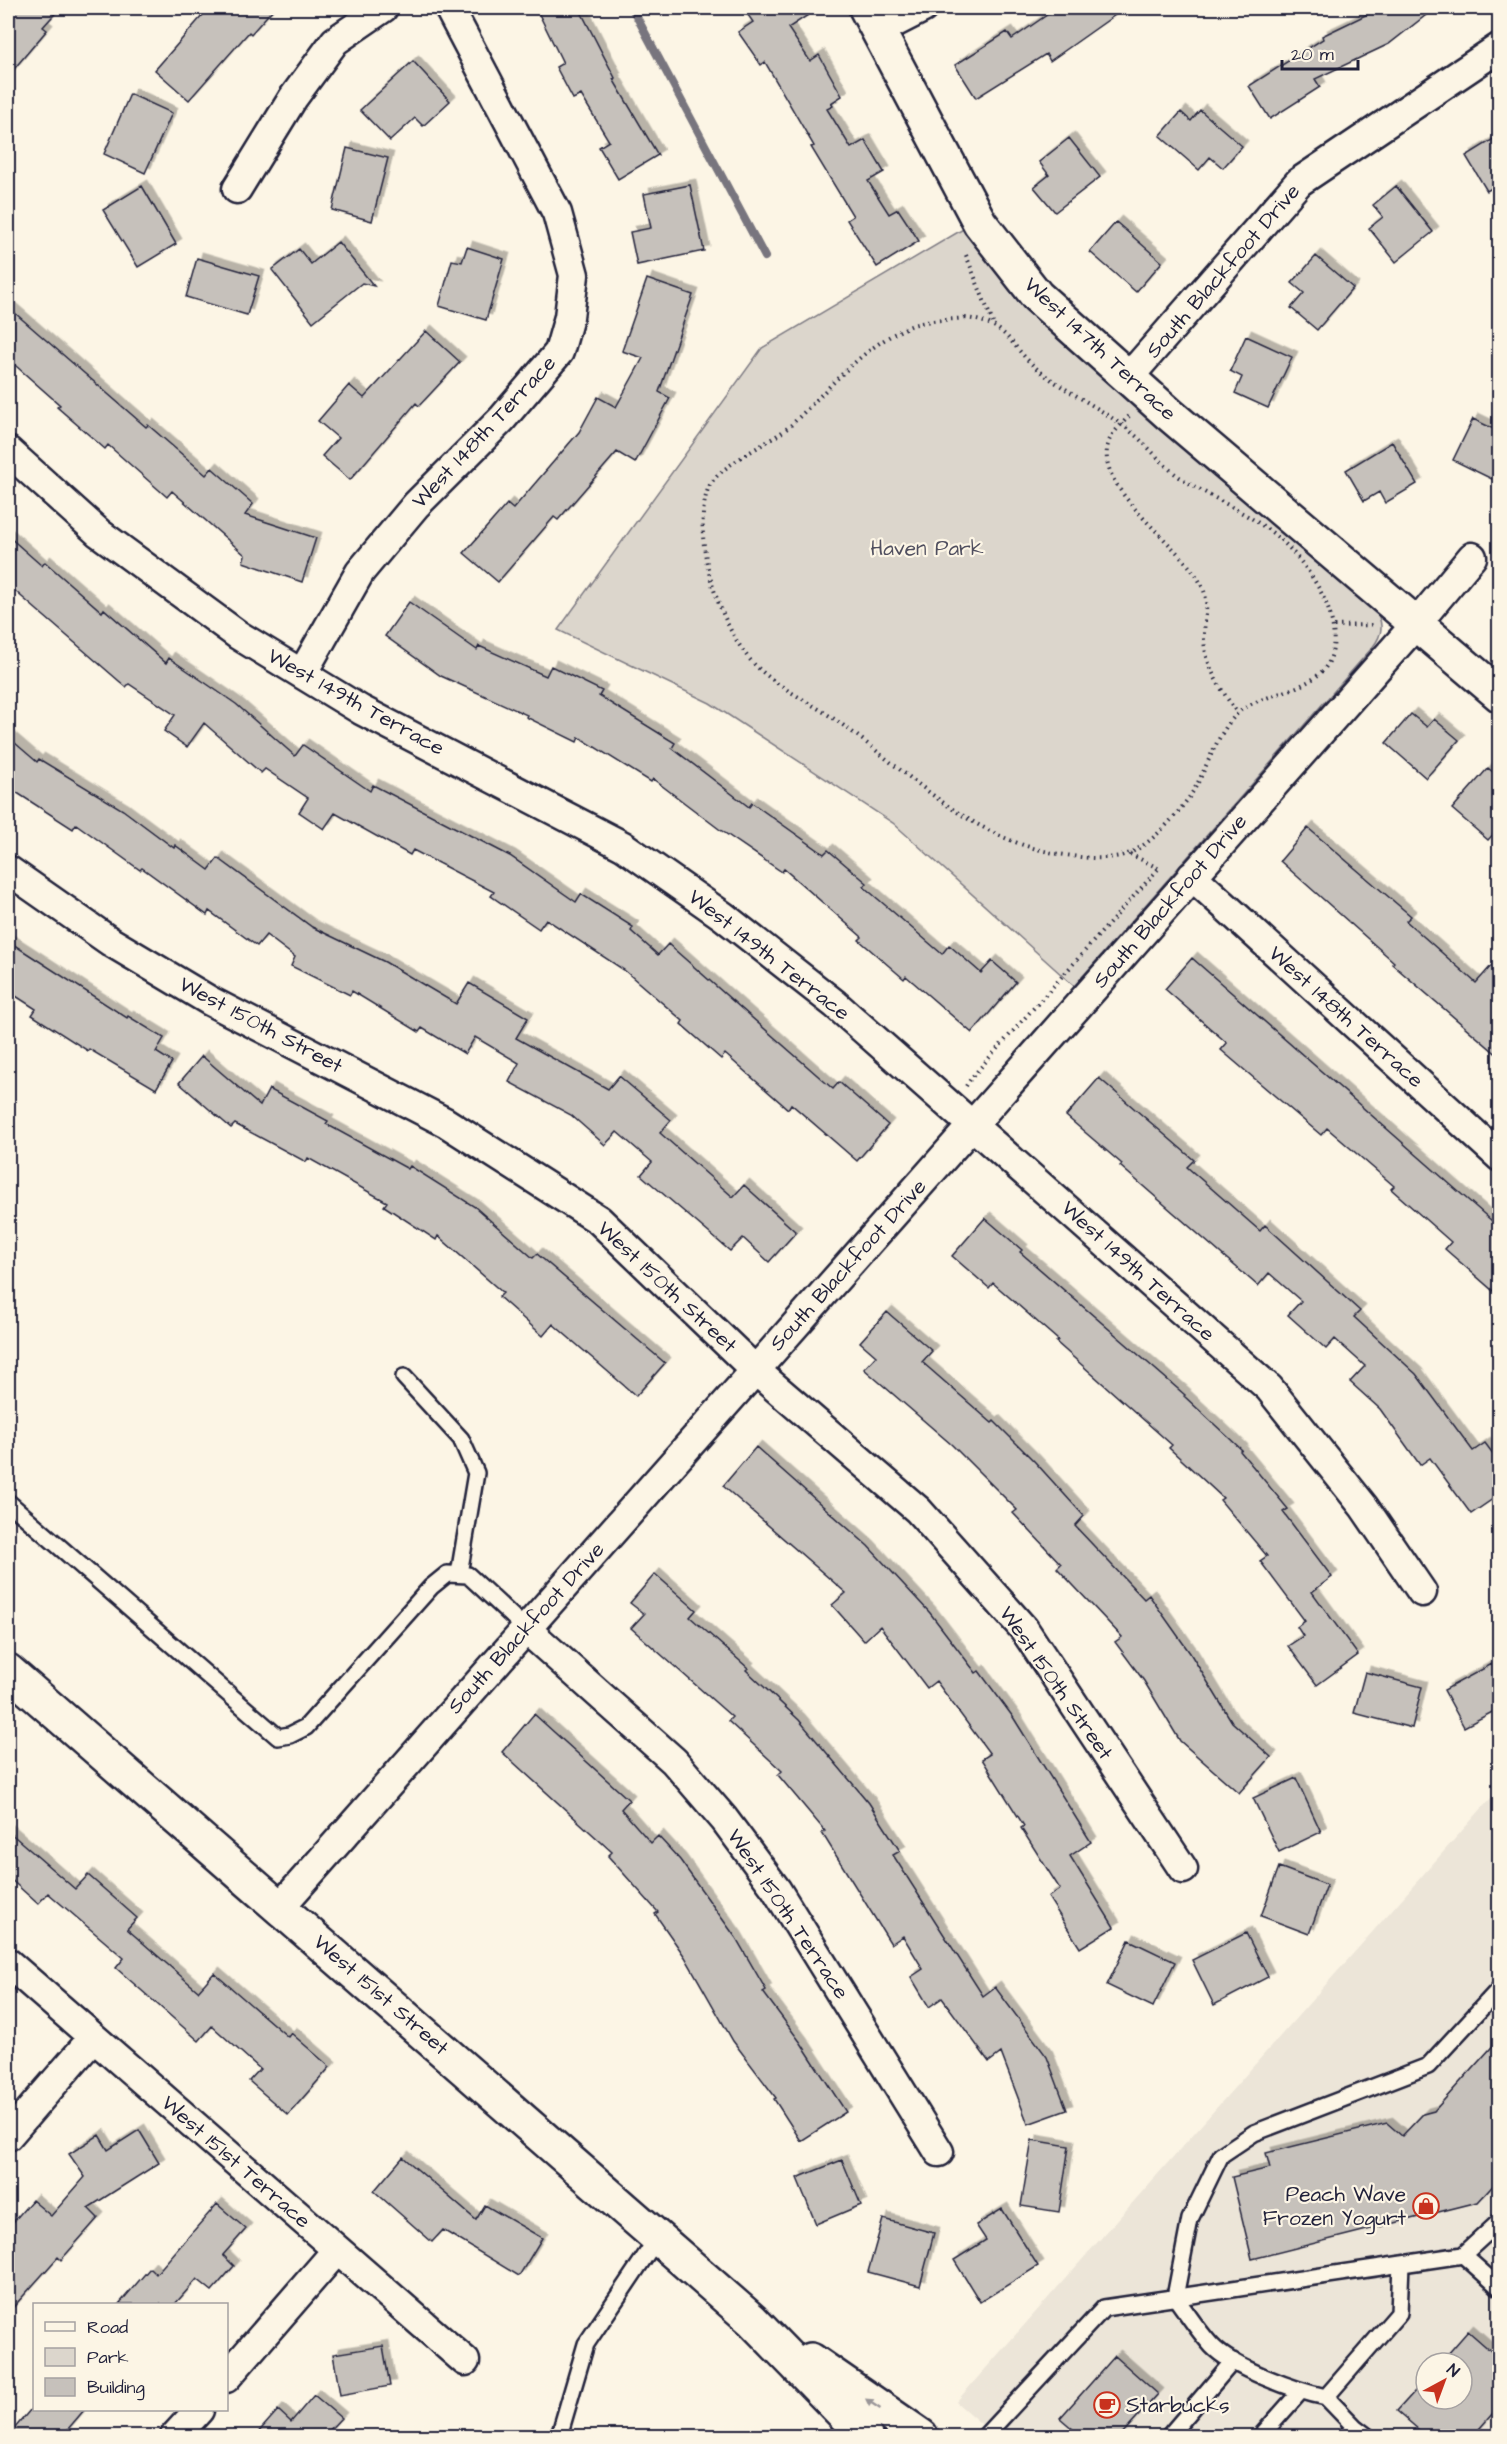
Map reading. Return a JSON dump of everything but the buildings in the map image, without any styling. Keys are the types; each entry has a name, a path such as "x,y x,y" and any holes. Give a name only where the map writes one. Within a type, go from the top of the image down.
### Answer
{"main road":[{"name":"West 147th Terrace","path":"872,19 980,223 1037,296 1138,386 1500,695"},
{"name":"West 151st Street","path":"8,1671 752,2320 865,2436"},
{"name":"West 151st Street","path":"752,2320 921,2436"},
{"path":"825,2396 878,2436"}],"street":[{"path":"237,189 293,98 335,41 383,8"},
{"name":"West 148th Terrace","path":"302,674 360,572 416,505 502,419 559,352 569,316 574,275 557,213 449,8"},
{"path":"872,19 922,8"},
{"name":"South Blackfoot Drive","path":"1138,386 1299,182 1500,47"},
{"name":"West 149th Terrace","path":"8,451 99,533 238,635 362,710 623,846 723,916 835,1004 1269,1388 1364,1508 1422,1592"},
{"path":"1416,623 1472,557"},
{"name":"South Blackfoot Drive","path":"280,1907 755,1370 962,1116 1187,882 1416,623"},
{"name":"West 150th Street","path":"8,870 111,942 190,989 445,1122 599,1220 755,1370 918,1510 1024,1629 1183,1869"},
{"name":"West 148th Terrace","path":"1187,882 1500,1157"},
{"name":"West 150th Terrace","path":"526,1629 674,1761 724,1820 776,1889 939,2152"},
{"name":"West 151st Terrace","path":"8,1963 465,2361"},
{"path":"8,2136 93,2038"},
{"path":"228,2376 337,2250"},
{"path":"175,2436 197,2411"}],"lane":[{"path":"404,1377 461,1439 476,1473 459,1574"},
{"path":"8,1502 278,1737 290,1735 306,1726 431,1587 447,1574 468,1575 526,1629"},
{"path":"1356,2433 1326,2397 1300,2392 1233,2361 1213,2347 1176,2297 1190,2219 1221,2156 1254,2133 1428,2066 1500,1988"},
{"path":"984,2436 1104,2308 1463,2255 1500,2221"},
{"path":"558,2436 586,2344 658,2237"},
{"path":"1463,2255 1500,2288"},
{"path":"1326,2397 1399,2313 1401,2264"},
{"path":"1169,2436 1233,2361"},
{"path":"1261,2436 1300,2392"}],"path":[{"path":"965,318 986,320 1003,330 1020,353 1042,372 1121,425 1182,479 1255,520 1275,535 1297,556 1322,595 1334,626 1330,661 1314,678 1243,708 1230,721 1193,792 1183,806 1152,839 1130,854 1094,859 1052,854 998,837 961,816 838,721 770,678 748,657 728,625 706,565 703,516 709,486 721,471 784,431 868,351 916,324 965,318"},
{"path":"1138,386 1121,425 1109,441 1108,460 1114,483 1130,503 1189,563 1203,587 1208,608 1204,638 1208,662 1218,684 1238,714"},
{"path":"1130,854 1187,882"},
{"path":"962,1116 972,1077 1159,868"}],"shaded area":[{"path":"1499,1789 1500,2427 1492,2436 995,2436 956,2402"}],"green space":[{"name":"Haven Park","path":"965,228 1373,606 1381,622 1379,637 1372,648 1074,986 893,823 710,703 558,630 762,348"}],"waterway":[{"path":"632,8 765,257"}],"place":[{"name":"Peach Wave Frozen Yogurt","path":"1426,2206"},
{"name":"Starbucks","path":"1107,2405"}]}
